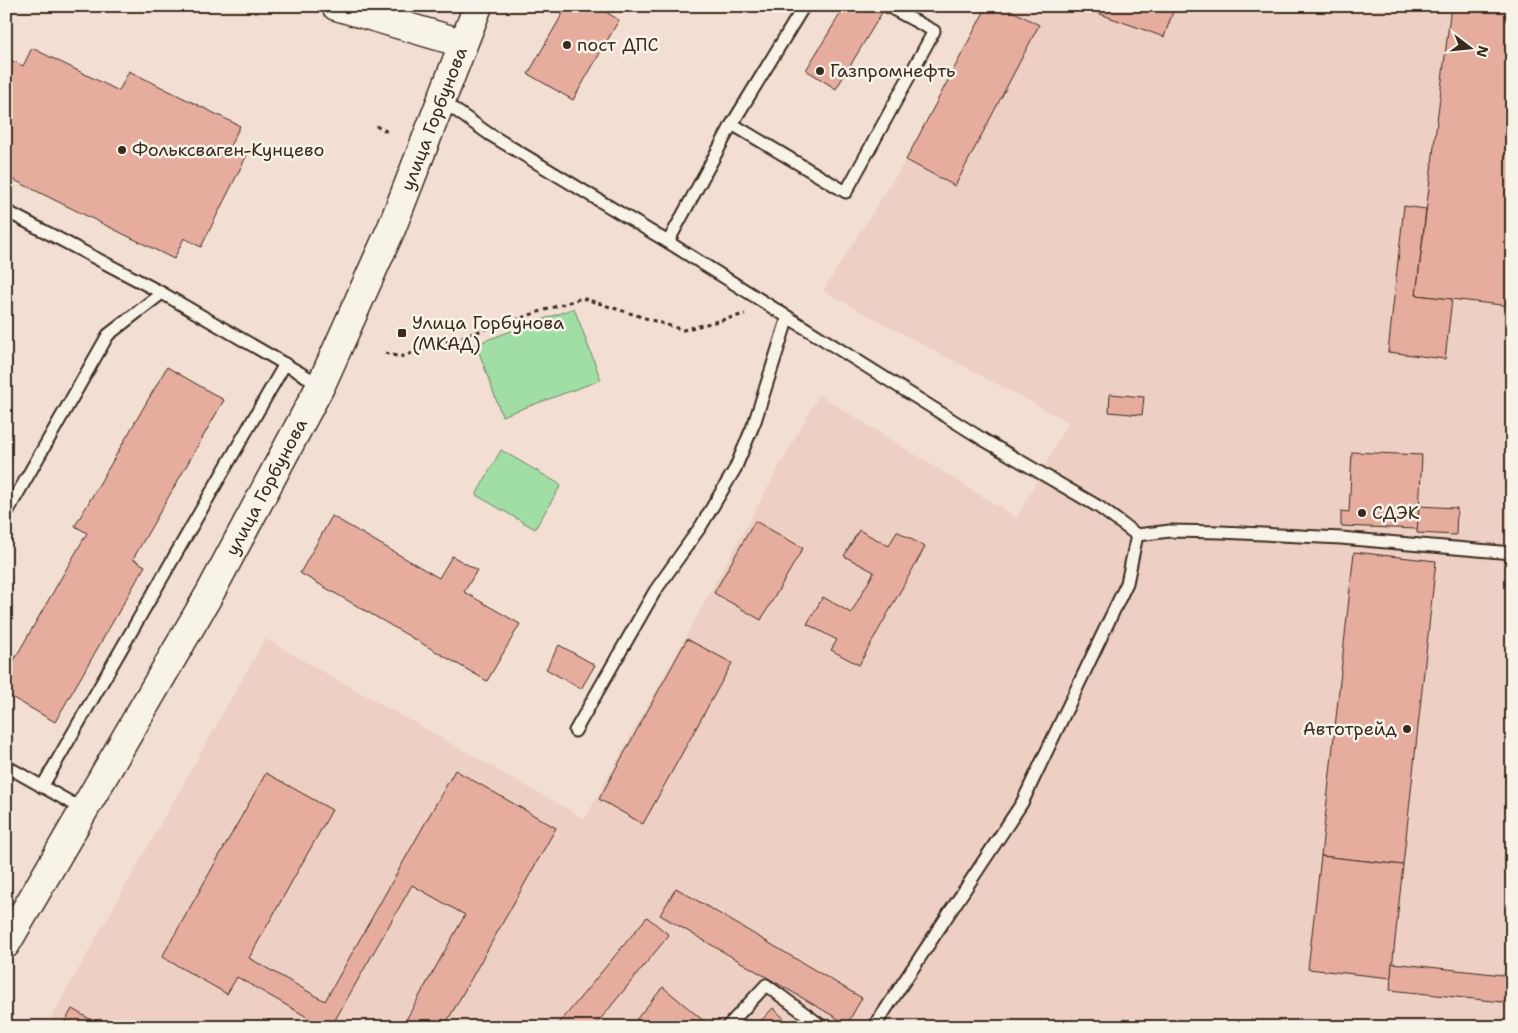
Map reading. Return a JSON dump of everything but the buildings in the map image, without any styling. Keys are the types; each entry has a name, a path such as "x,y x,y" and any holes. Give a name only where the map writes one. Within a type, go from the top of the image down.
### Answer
{"street":[{"path":"336,6 462,43"},
{"name":"улица Горбунова","path":"6,944 210,593 321,385 392,227 478,6"}],"lane":[{"path":"668,242 732,124 804,6"},
{"path":"732,124 846,192 934,31 887,6"},
{"path":"441,100 489,134 668,242 984,440 1099,507 1137,535 1170,531 1220,532 1341,538 1512,553"},
{"path":"6,211 162,293 321,385"},
{"path":"6,514 108,335 162,293"},
{"path":"575,731 655,591 701,526 735,469 755,421 788,317"},
{"path":"42,786 285,364"},
{"path":"874,1027 1022,802 1127,583 1137,535"},
{"path":"6,766 84,810"},
{"path":"727,1027 766,986 823,1027"}],"path":[{"path":"376,126 388,132"},
{"path":"385,353 400,357 582,298 683,330 750,313"}],"shaded area":[{"path":"987,6 1512,6 1512,1027 46,1027 265,639 585,819 819,395 1017,518 1068,422 823,291 906,160"}],"green space":[{"path":"574,308 601,380 502,416 476,344"},
{"path":"501,450 561,485 535,529 476,495"}],"place":[{"name":"пост ДПС","path":"567,45"},
{"name":"Газпромнефть","path":"820,71"},
{"name":"Фольксваген-Кунцево","path":"122,150"},
{"name":"Улица Горбунова (МКАД)","path":"402,333"},
{"name":"СДЭК","path":"1362,513"},
{"name":"Автотрейд","path":"1407,729"}]}
